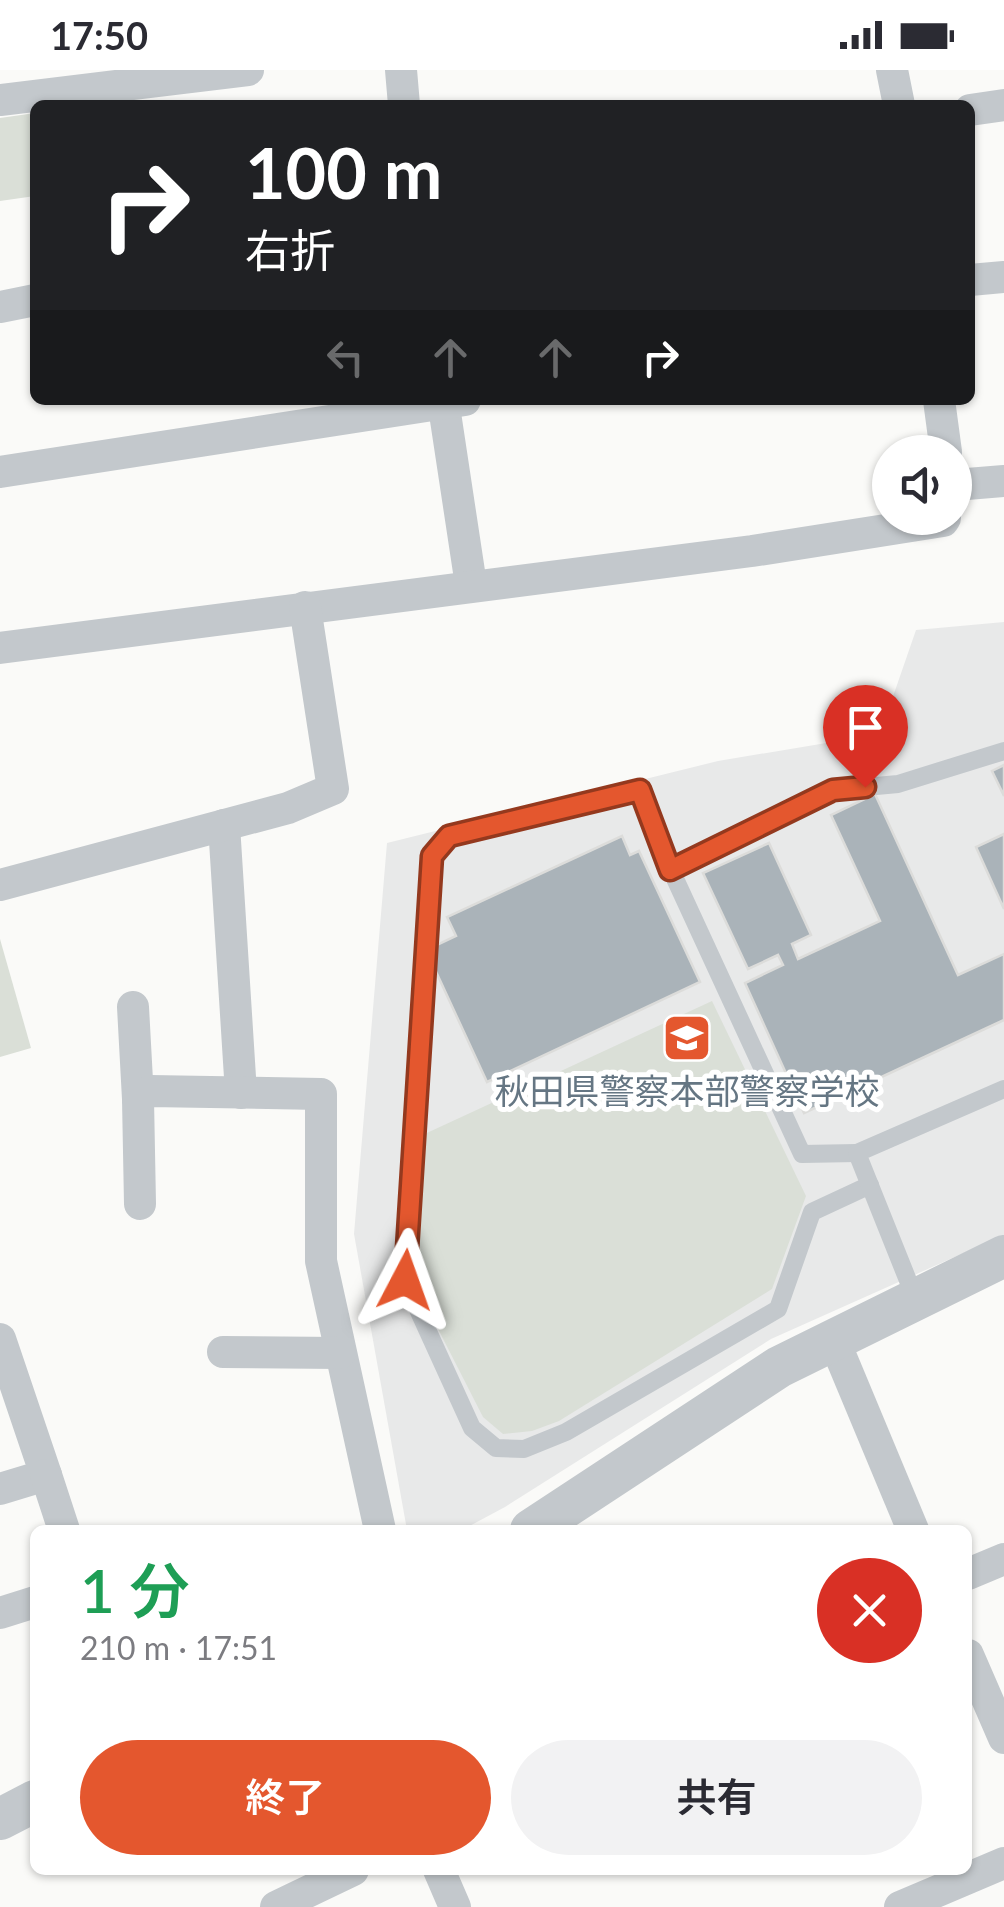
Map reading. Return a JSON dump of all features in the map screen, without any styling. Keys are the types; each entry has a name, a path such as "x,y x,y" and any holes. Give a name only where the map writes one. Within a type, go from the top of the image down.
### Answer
{"street":[{"path":"0,100 248,70"},
{"path":"401,70 404,100"},
{"path":"892,70 897,100"},
{"path":"975,109 1004,105"},
{"path":"975,280 1004,277"},
{"path":"0,307 30,301"},
{"path":"0,472 425,405"},
{"path":"450,405 471,585"},
{"path":"941,405 944,435"},
{"path":"972,484 1004,481"},
{"path":"0,648 305,606 752,552 872,533"},
{"path":"0,885 288,808 333,789 305,606"},
{"path":"224,825 241,1092"},
{"path":"134,1007 140,1204"},
{"path":"138,1099 150,1092 321,1094 321,1261 379,1525"},
{"path":"538,1525 779,1366 1004,1256"},
{"path":"833,1338 911,1525"},
{"path":"0,1339 62,1525"},
{"path":"223,1352 340,1353"},
{"path":"0,1490 46,1475"},
{"path":"972,1572 1004,1559"},
{"path":"0,1613 30,1604"},
{"path":"972,1664 1004,1738"},
{"path":"0,1819 30,1803"},
{"path":"900,1907 1004,1863"},
{"path":"276,1907 342,1875"},
{"path":"441,1875 455,1907"}],"lane":[{"path":"670,870 833,790 898,784 1004,752"},
{"path":"870,1185 812,1212 778,1309 566,1432 524,1449 496,1448 472,1428 405,1280 432,856 449,836 640,790 670,870 802,1154 857,1153 1004,1089"},
{"path":"857,1153 915,1298"}],"shaded area":[{"path":"30,114 30,197 0,201 0,118"},
{"name":"秋田県警察本部警察学校","path":"1004,622 1004,1235 771,1339 471,1525 406,1525 354,1234 387,843 718,761 880,734 916,630"},
{"path":"0,939 31,1048 0,1057"},
{"path":"712,1001 806,1196 772,1289 559,1421 532,1431 503,1434 483,1417 411,1276 416,1138"}],"building":[{"path":"1004,765 1004,796 992,771"},
{"path":"875,794 958,975 1004,954 1004,1020 804,1113 745,983 783,965 778,955 748,969 703,873 769,843 811,935 792,944 798,959 880,921 831,815"},
{"path":"1004,834 1004,909 976,847"},
{"path":"622,836 630,855 639,851 700,982 487,1082 426,950 456,936 447,917"}],"place":[{"name":"秋田県警察本部警察学校","path":"687,1038"}],"route":[{"path":"405,1280 432,856 449,836 640,790 670,870 833,790 865,787"}]}
